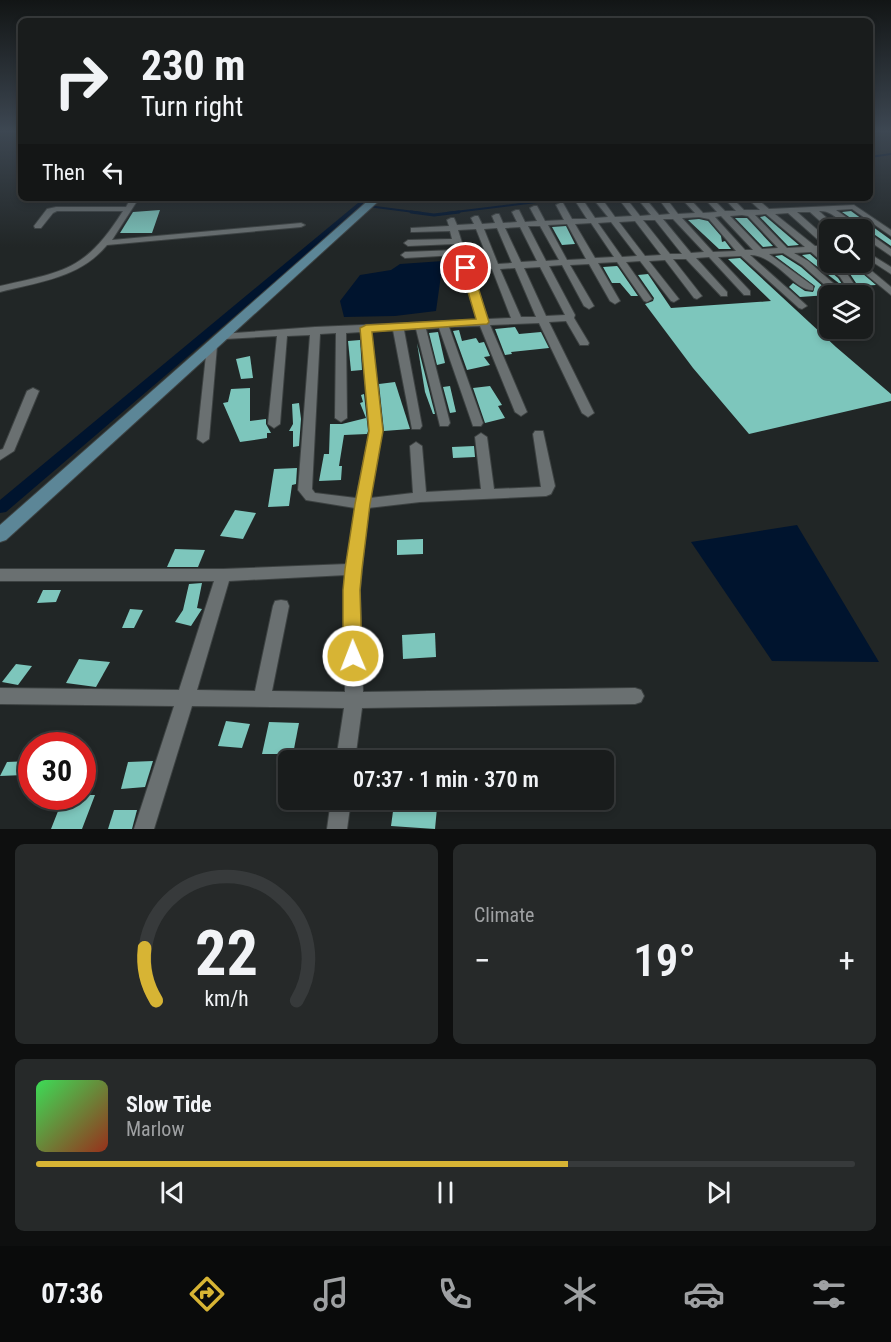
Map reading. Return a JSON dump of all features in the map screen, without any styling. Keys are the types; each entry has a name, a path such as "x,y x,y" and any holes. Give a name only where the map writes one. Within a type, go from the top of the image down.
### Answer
{"main road":[{"path":"0,535 225,336 370,203"}],"street":[{"path":"0,288 55,275 94,256 133,201"},
{"path":"599,201 674,299"},
{"path":"625,201 697,296"},
{"path":"644,201 724,294"},
{"path":"664,201 709,254 747,293"},
{"path":"688,201 702,216 711,217 742,252 802,306"},
{"path":"711,201 760,252 810,288"},
{"path":"731,201 742,213 750,214 785,250 805,263 830,285"},
{"path":"755,201 844,275 850,285"},
{"path":"580,202 647,299"},
{"path":"560,205 615,301"},
{"path":"414,231 477,222 502,226 544,225 854,207 891,234"},
{"path":"38,226 50,211 128,208"},
{"path":"534,208 589,306"},
{"path":"810,208 823,219"},
{"path":"828,208 844,219"},
{"path":"790,210 819,237"},
{"path":"516,212 584,343"},
{"path":"496,216 542,319 588,413"},
{"path":"477,222 517,320"},
{"path":"452,224 483,322 521,412"},
{"path":"105,243 301,225"},
{"path":"873,240 891,253"},
{"path":"408,243 458,241"},
{"path":"873,245 891,244"},
{"path":"466,268 819,249"},
{"path":"405,255 461,252"},
{"path":"873,259 891,271"},
{"path":"868,273 891,292"},
{"path":"225,336 569,318"},
{"path":"443,324 477,423"},
{"path":"420,325 444,423"},
{"path":"398,327 416,426"},
{"path":"347,750 354,700 352,590 362,504 376,431 366,328"},
{"path":"340,417 341,329"},
{"path":"315,330 305,490 307,494 315,498 362,504 420,497 548,490 539,435"},
{"path":"274,424 282,333"},
{"path":"203,439 212,346"},
{"path":"0,456 8,451 33,391"},
{"path":"481,437 488,493"},
{"path":"416,446 420,497"},
{"path":"0,575 223,575 354,569"},
{"path":"144,829 184,699 212,619 223,575"},
{"path":"262,698 281,606"},
{"path":"0,696 354,700 634,696"},
{"path":"337,829 340,810"}],"water":[{"path":"443,261 436,311 395,316 344,317 340,301 360,275 391,270 400,264"},
{"path":"797,525 879,662 772,661 691,542"}],"building":[{"path":"160,210 152,233 120,233 133,212"},
{"path":"851,211 862,219 852,219 842,212"},
{"path":"765,216 799,245 788,246 760,217"},
{"path":"735,218 747,218 773,246 763,247"},
{"path":"688,220 708,221 721,236 722,242 725,241 731,249 719,249"},
{"path":"566,226 575,244 562,245 552,227"},
{"path":"873,227 891,240 891,246 873,234"},
{"path":"810,254 819,262 819,268 802,255"},
{"path":"782,255 801,267 821,285 819,285 819,296 800,297 789,287 793,283 805,291 813,292 815,286 775,256"},
{"path":"740,258 819,331 819,339 827,339 891,394 891,401 749,434 693,368 645,304 653,301 654,298 638,275 648,274 671,308 771,301 728,259"},
{"path":"617,266 638,296 631,296 620,283 612,283 603,267"},
{"path":"826,273 832,273 841,285"},
{"path":"849,273 862,273 876,285 873,285 857,285"},
{"path":"515,327 519,334 541,332 549,348 511,352 512,354 505,355 495,329"},
{"path":"459,330 462,341 476,338 479,343 484,342 490,356 484,357 490,365 467,370 453,331"},
{"path":"438,332 445,363 437,365 429,333"},
{"path":"360,340 362,370 351,371 348,341"},
{"path":"417,343 435,414 433,414 425,392"},
{"path":"250,356 253,378 241,379 236,359"},
{"path":"395,382 410,429 384,431 379,384"},
{"path":"450,386 456,412 450,413 443,387"},
{"path":"490,386 502,405 498,406 505,418 485,423 473,388"},
{"path":"250,388 250,421 266,419 271,433 267,433 267,438 240,442 223,403 228,402 231,389"},
{"path":"364,394 368,431 367,434 344,435 339,466 342,466 341,480 319,481 324,454 329,454 330,424 342,424 366,418 360,403 363,402 361,395"},
{"path":"299,403 301,419 299,446 293,447 293,431 289,431 293,424 292,404"},
{"path":"474,446 475,457 453,458 452,447"},
{"path":"297,468 296,484 292,485 289,506 268,507 274,469"},
{"path":"235,510 256,513 243,539 220,536"},
{"path":"423,539 423,554 397,555 397,540"},
{"path":"175,549 205,550 198,567 167,567"},
{"path":"202,583 197,608 202,609 191,626 175,622 183,610 189,584"},
{"path":"43,590 61,590 56,602 37,603"},
{"path":"130,609 143,610 134,628 122,628"},
{"path":"435,633 436,657 403,659 402,635"},
{"path":"79,659 110,662 96,687 66,683"},
{"path":"16,664 32,666 18,685 2,682"},
{"path":"226,721 250,724 242,748 218,746"},
{"path":"269,722 299,723 294,750 278,750 278,754 262,754"},
{"path":"153,761 145,787 121,789 128,762"},
{"path":"7,762 18,762 18,775 0,776"},
{"path":"58,810 89,810 82,829 51,829"},
{"path":"114,810 137,810 132,829 108,829"},
{"path":"393,810 437,810 435,829 391,826"}],"waterway":[{"path":"0,508 365,201"},
{"path":"447,213 545,201"},
{"path":"360,205 422,213"},
{"path":"411,212 434,215 459,212"}],"route":[{"path":"353,656 354,569 362,504 376,431 366,328 483,322 466,268"}]}
